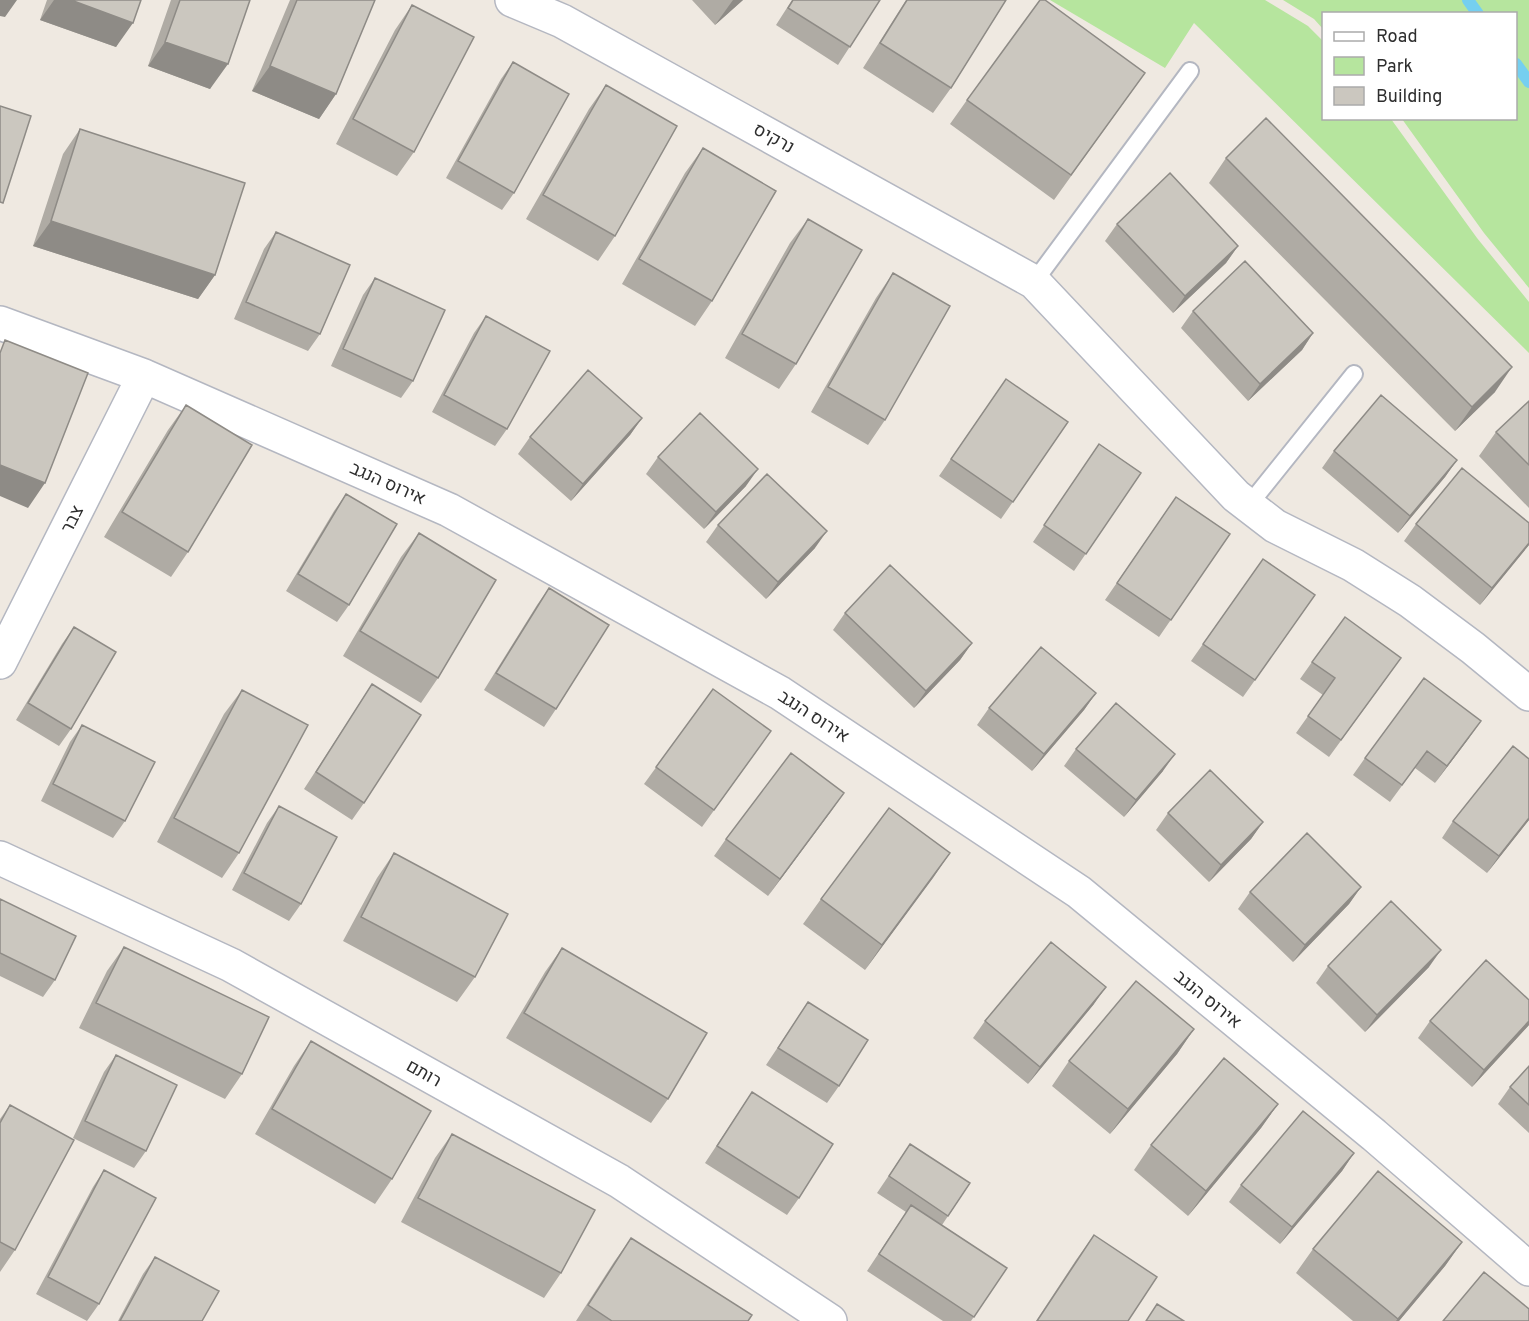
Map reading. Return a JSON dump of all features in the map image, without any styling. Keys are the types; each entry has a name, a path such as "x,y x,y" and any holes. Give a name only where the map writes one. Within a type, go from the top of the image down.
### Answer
{"street":[{"name":"נרקיס","path":"512,0 562,21 1034,282 1214,474 1248,506 1275,526 1353,565 1410,601 1529,694"},
{"name":"אירוס הנגב","path":"0,323 144,376 449,510 780,693 1079,892 1374,1135 1529,1269"},
{"name":"צבר","path":"0,662 144,376"},
{"name":"רותם","path":"0,858 231,965 608,1175 830,1321"}],"lane":[{"path":"1034,282 1190,70"},
{"path":"1248,506 1354,374"}],"green space":[{"path":"1050,0 1265,0 1308,26 1322,40 1322,120 1392,120 1477,238 1529,302 1529,353 1194,23 1165,68"},
{"path":"1283,0 1529,0 1529,288 1484,233 1403,120 1517,120 1517,12 1322,12 1322,28 1314,19"}],"building":[{"path":"71,0 141,0 133,23"},
{"path":"180,0 250,0 228,64 165,42"},
{"path":"297,0 375,0 336,94 270,66"},
{"path":"793,0 880,0 850,47 788,8"},
{"path":"907,0 1006,0 951,88 880,43"},
{"path":"1040,0 1045,0 1145,73 1071,175 967,100"},
{"path":"412,5 474,37 414,152 353,119"},
{"path":"513,62 569,94 514,193 458,161"},
{"path":"606,85 677,126 615,236 543,195"},
{"path":"0,106 31,116 3,203 0,202"},
{"path":"1266,118 1512,367 1472,407 1226,158"},
{"path":"80,129 245,183 215,275 51,221"},
{"path":"703,148 776,191 712,301 639,259"},
{"path":"1170,173 1238,246 1185,296 1117,224"},
{"path":"808,219 862,250 796,364 742,334"},
{"path":"276,232 350,265 320,334 246,302"},
{"path":"1245,261 1313,333 1260,384 1193,311"},
{"path":"893,273 950,306 885,420 828,387"},
{"path":"375,278 445,310 413,381 343,349"},
{"path":"486,316 550,351 507,429 444,395"},
{"path":"5,340 88,373 45,483 0,465 0,353"},
{"path":"588,370 642,418 583,484 530,437"},
{"path":"1006,379 1068,422 1013,502 951,459"},
{"path":"1381,395 1457,460 1410,516 1334,451"},
{"path":"1529,401 1529,465 1496,432"},
{"path":"186,405 252,445 188,552 122,512"},
{"path":"700,413 758,469 716,512 658,457"},
{"path":"1099,444 1141,473 1086,554 1044,525"},
{"path":"1462,468 1529,523 1529,543 1492,588 1416,524"},
{"path":"767,474 827,531 778,582 718,525"},
{"path":"346,494 397,524 349,605 298,574"},
{"path":"1176,497 1230,534 1171,620 1117,583"},
{"path":"419,533 496,580 438,678 360,631"},
{"path":"1263,559 1315,595 1255,680 1203,644"},
{"path":"890,565 972,643 926,691 845,613"},
{"path":"549,588 609,625 556,709 496,673"},
{"path":"1345,617 1401,658 1341,740 1308,716 1335,678 1312,662"},
{"path":"74,627 116,652 71,729 28,703"},
{"path":"1041,647 1096,693 1044,754 989,708"},
{"path":"1424,678 1481,721 1447,766 1427,751 1402,785 1365,758"},
{"path":"372,684 421,715 364,803 316,772"},
{"path":"713,689 771,731 714,810 656,767"},
{"path":"242,690 308,725 239,853 174,818"},
{"path":"1116,703 1175,754 1136,800 1076,749"},
{"path":"82,725 155,762 125,821 53,784"},
{"path":"1513,746 1529,759 1529,818 1499,856 1453,821"},
{"path":"791,753 844,793 780,879 726,839"},
{"path":"1210,770 1263,822 1221,865 1168,813"},
{"path":"279,806 337,837 301,904 244,873"},
{"path":"889,808 950,853 882,945 821,899"},
{"path":"1307,833 1361,887 1305,945 1250,892"},
{"path":"394,853 508,914 475,977 361,917"},
{"path":"0,899 76,936 55,980 0,953"},
{"path":"1391,901 1441,950 1377,1015 1328,966"},
{"path":"1051,942 1106,987 1040,1067 985,1021"},
{"path":"124,947 269,1017 242,1074 96,1003"},
{"path":"562,948 707,1033 668,1099 524,1013"},
{"path":"1486,960 1529,1000 1529,1021 1484,1070 1430,1021"},
{"path":"1136,981 1194,1029 1128,1109 1069,1061"},
{"path":"808,1002 868,1040 839,1086 778,1048"},
{"path":"311,1041 431,1111 392,1179 272,1109"},
{"path":"116,1055 177,1085 146,1151 85,1121"},
{"path":"1224,1058 1278,1104 1206,1191 1151,1145"},
{"path":"1529,1066 1529,1105 1510,1087"},
{"path":"752,1092 833,1144 799,1198 717,1146"},
{"path":"10,1105 74,1140 15,1250 0,1242 0,1123"},
{"path":"1303,1111 1354,1153 1292,1227 1241,1185"},
{"path":"452,1134 595,1210 561,1273 418,1198"},
{"path":"910,1144 970,1183 948,1216 889,1176"},
{"path":"104,1170 156,1198 99,1304 48,1277"},
{"path":"1378,1171 1462,1242 1398,1319 1313,1249"},
{"path":"911,1205 1007,1268 974,1317 879,1254"},
{"path":"1094,1235 1157,1277 1128,1321 1037,1321"},
{"path":"631,1238 752,1315 748,1321 612,1321 588,1305"},
{"path":"155,1257 219,1291 202,1321 120,1321"},
{"path":"1484,1272 1529,1309 1529,1321 1443,1321"},
{"path":"1157,1304 1184,1321 1146,1321"}],"waterway":[{"path":"1468,0 1477,12"},
{"path":"1517,65 1529,82"}]}
